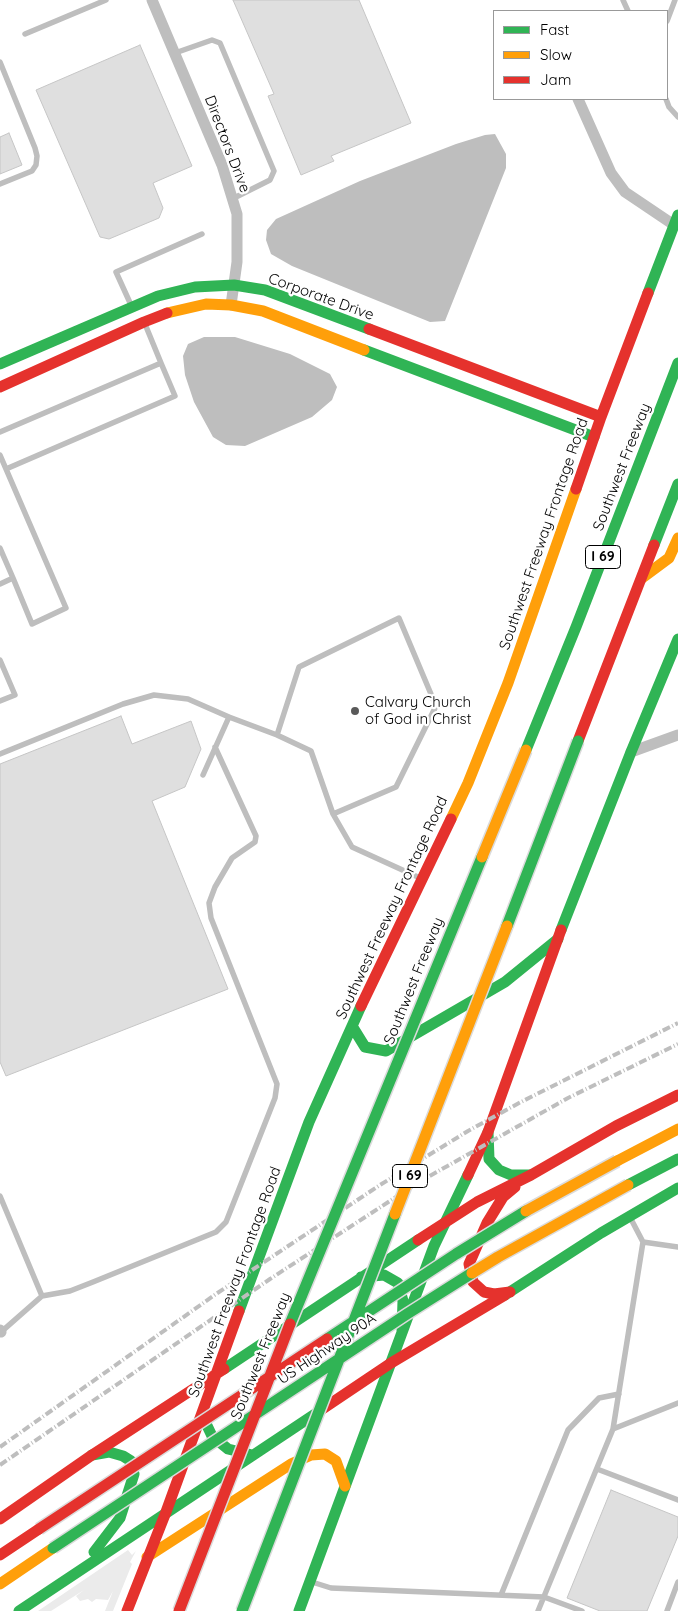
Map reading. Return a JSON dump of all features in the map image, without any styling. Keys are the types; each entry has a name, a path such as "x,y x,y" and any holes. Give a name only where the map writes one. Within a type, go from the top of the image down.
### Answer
{"main road":[{"name":"Southwest Freeway Frontage Road","path":"126,1611 166,1512 309,1122 352,1026 468,783 508,683 594,437 676,220"},
{"name":"Corporate Drive","path":"0,364 158,296 195,287 234,285 265,290 601,418"},
{"path":"0,387 144,322 176,310 206,304 231,305 264,311 594,437"},
{"name":"Southwest Freeway","path":"179,1611 277,1355 576,627 678,363"},
{"name":"I 69","path":"242,1611 678,484"},
{"path":"641,578 669,558 678,538"},
{"path":"299,1611 434,1246 488,1132 558,939 631,752 678,639"},
{"path":"352,1026 365,1048 386,1051 505,982 558,939"},
{"path":"0,1519 92,1455 445,1222 477,1202 531,1175 616,1126 678,1095"},
{"name":"US Highway 90A","path":"0,1555 456,1254 616,1160 678,1129"},
{"path":"488,1132 489,1159 499,1170 510,1175 531,1175"},
{"name":"US Highway 90A","path":"0,1584 407,1314 498,1257 678,1159"},
{"path":"510,1292 494,1294 484,1292 473,1282 469,1264 487,1223 503,1197 531,1175"},
{"path":"19,1611 391,1362 510,1292 678,1188"},
{"path":"360,1277 384,1275 398,1283 403,1302 402,1332"},
{"path":"202,1414 212,1436 228,1449 252,1455"},
{"path":"80,1570 110,1534 120,1518 134,1474 131,1461 123,1456 109,1452 92,1455"},
{"path":"147,1557 291,1464 311,1455 325,1454 336,1461 345,1486"}],"street":[{"name":"Directors Drive","path":"152,0 222,165 237,214 237,262 231,305"},
{"path":"578,100 611,173 625,192 676,220"},
{"path":"631,752 678,735"}],"lane":[{"path":"25,34 106,0"},
{"path":"668,18 673,1"},
{"path":"175,53 212,40 220,43 274,171 270,180 232,199"},
{"path":"0,62 37,156 36,164 32,171 0,184"},
{"path":"666,100 669,107 678,117"},
{"path":"132,307 116,272 202,234"},
{"path":"6,469 175,396 144,322"},
{"path":"0,432 161,363"},
{"path":"0,455 66,608 32,624 0,548"},
{"path":"0,584 13,578"},
{"path":"277,735 299,667 399,618 436,706 396,787 334,814"},
{"path":"0,660 14,695 0,701"},
{"path":"0,754 123,704 154,695 188,699 311,751 334,814 352,847 423,879"},
{"path":"203,775 229,717"},
{"path":"0,1332 42,1296 70,1291 216,1232 226,1222 275,1098 278,1084 211,918 209,903 215,887 232,858 255,842 256,836 215,747"},
{"path":"0,1196 42,1296"},
{"path":"538,1611 613,1428 643,1242 629,1217"},
{"path":"643,1242 678,1247"},
{"path":"501,1595 568,1430 599,1398 619,1394"},
{"path":"613,1428 678,1403"},
{"path":"597,1469 678,1500"},
{"path":"310,1582 331,1588 544,1597 582,1611"},
{"path":"667,1611 678,1582"}],"shaded area":[{"path":"495,134 506,154 506,168 445,321 430,322 292,266 271,254 266,240 267,230 276,219 360,181 456,144 485,135"},
{"path":"204,337 235,337 290,354 330,374 337,387 332,400 312,417 245,446 226,445 213,437 194,402 185,375 183,356 188,344"},
{"path":"128,1550 132,1555 136,1551 130,1562 132,1564 113,1611 105,1611 113,1591 108,1600 96,1599 92,1602 88,1599 80,1601 76,1596 84,1590 51,1611 38,1611"}],"building":[{"path":"233,0 359,0 411,123 331,156 334,161 301,175 268,96 274,94"},
{"path":"140,45 192,166 153,183 163,208 159,218 109,239 100,237 36,90"},
{"path":"9,133 22,165 0,174 0,137"},
{"path":"121,716 132,744 191,721 201,749 185,787 152,801 228,989 6,1076 0,1062 0,764"},
{"path":"611,1490 678,1517 678,1536 647,1611 600,1611 567,1598"}],"railway":[{"path":"0,1447 216,1294 380,1185 468,1131 519,1103 678,1023"},
{"path":"0,1465 270,1279 419,1182 568,1098 678,1044"}],"traffic: fast":[{"path":"648,293 678,215"},
{"path":"0,364 158,296 195,287 234,285 265,290 369,329"},
{"path":"364,350 594,437"},
{"path":"526,750 576,627 678,363"},
{"path":"654,545 678,484"},
{"path":"561,930 678,639"},
{"path":"507,926 578,741"},
{"path":"290,1324 482,857"},
{"path":"352,1026 365,1047 386,1051 505,982 558,939"},
{"path":"239,1311 309,1122 361,1006"},
{"path":"488,1132 489,1159 499,1170 511,1175 530,1175"},
{"path":"628,1185 678,1159"},
{"path":"299,1611 434,1246 468,1175"},
{"path":"505,1295 601,1233 678,1188"},
{"path":"327,1339 456,1254 526,1211"},
{"path":"242,1611 395,1214"},
{"path":"224,1369 418,1240"},
{"path":"53,1548 472,1273"},
{"path":"361,1277 384,1275 398,1283 403,1301 402,1332"},
{"path":"19,1611 318,1412"},
{"path":"202,1415 212,1436 228,1449 252,1455"},
{"path":"92,1455 109,1452 123,1456 131,1461 134,1474 120,1518 94,1552"}],"traffic: slow":[{"path":"167,313 206,304 231,305 263,311 364,350"},
{"path":"451,819 468,783 508,683 576,489"},
{"path":"642,578 669,558 678,538"},
{"path":"482,857 526,750"},
{"path":"395,1214 507,926"},
{"path":"617,1161 678,1129"},
{"path":"526,1211 617,1161"},
{"path":"472,1273 628,1185"},
{"path":"147,1557 291,1464 311,1455 325,1454 336,1461 345,1486"},
{"path":"0,1584 53,1548"}],"traffic: jam":[{"path":"576,489 648,293"},
{"path":"0,387 167,313"},
{"path":"369,329 601,417"},
{"path":"578,741 654,545"},
{"path":"361,1006 451,819"},
{"path":"468,1175 488,1132 561,930"},
{"path":"418,1240 477,1202 531,1175 616,1126 678,1095"},
{"path":"510,1292 494,1294 484,1292 473,1282 469,1264 487,1223 503,1197 515,1187"},
{"path":"318,1412 391,1363 505,1295"},
{"path":"127,1611 166,1512 239,1311"},
{"path":"179,1611 290,1324"},
{"path":"39,1529 327,1339"},
{"path":"0,1519 92,1455 224,1369"},
{"path":"0,1555 39,1529"}],"place":[{"name":"Calvary Church of God in Christ","path":"355,711"}]}
